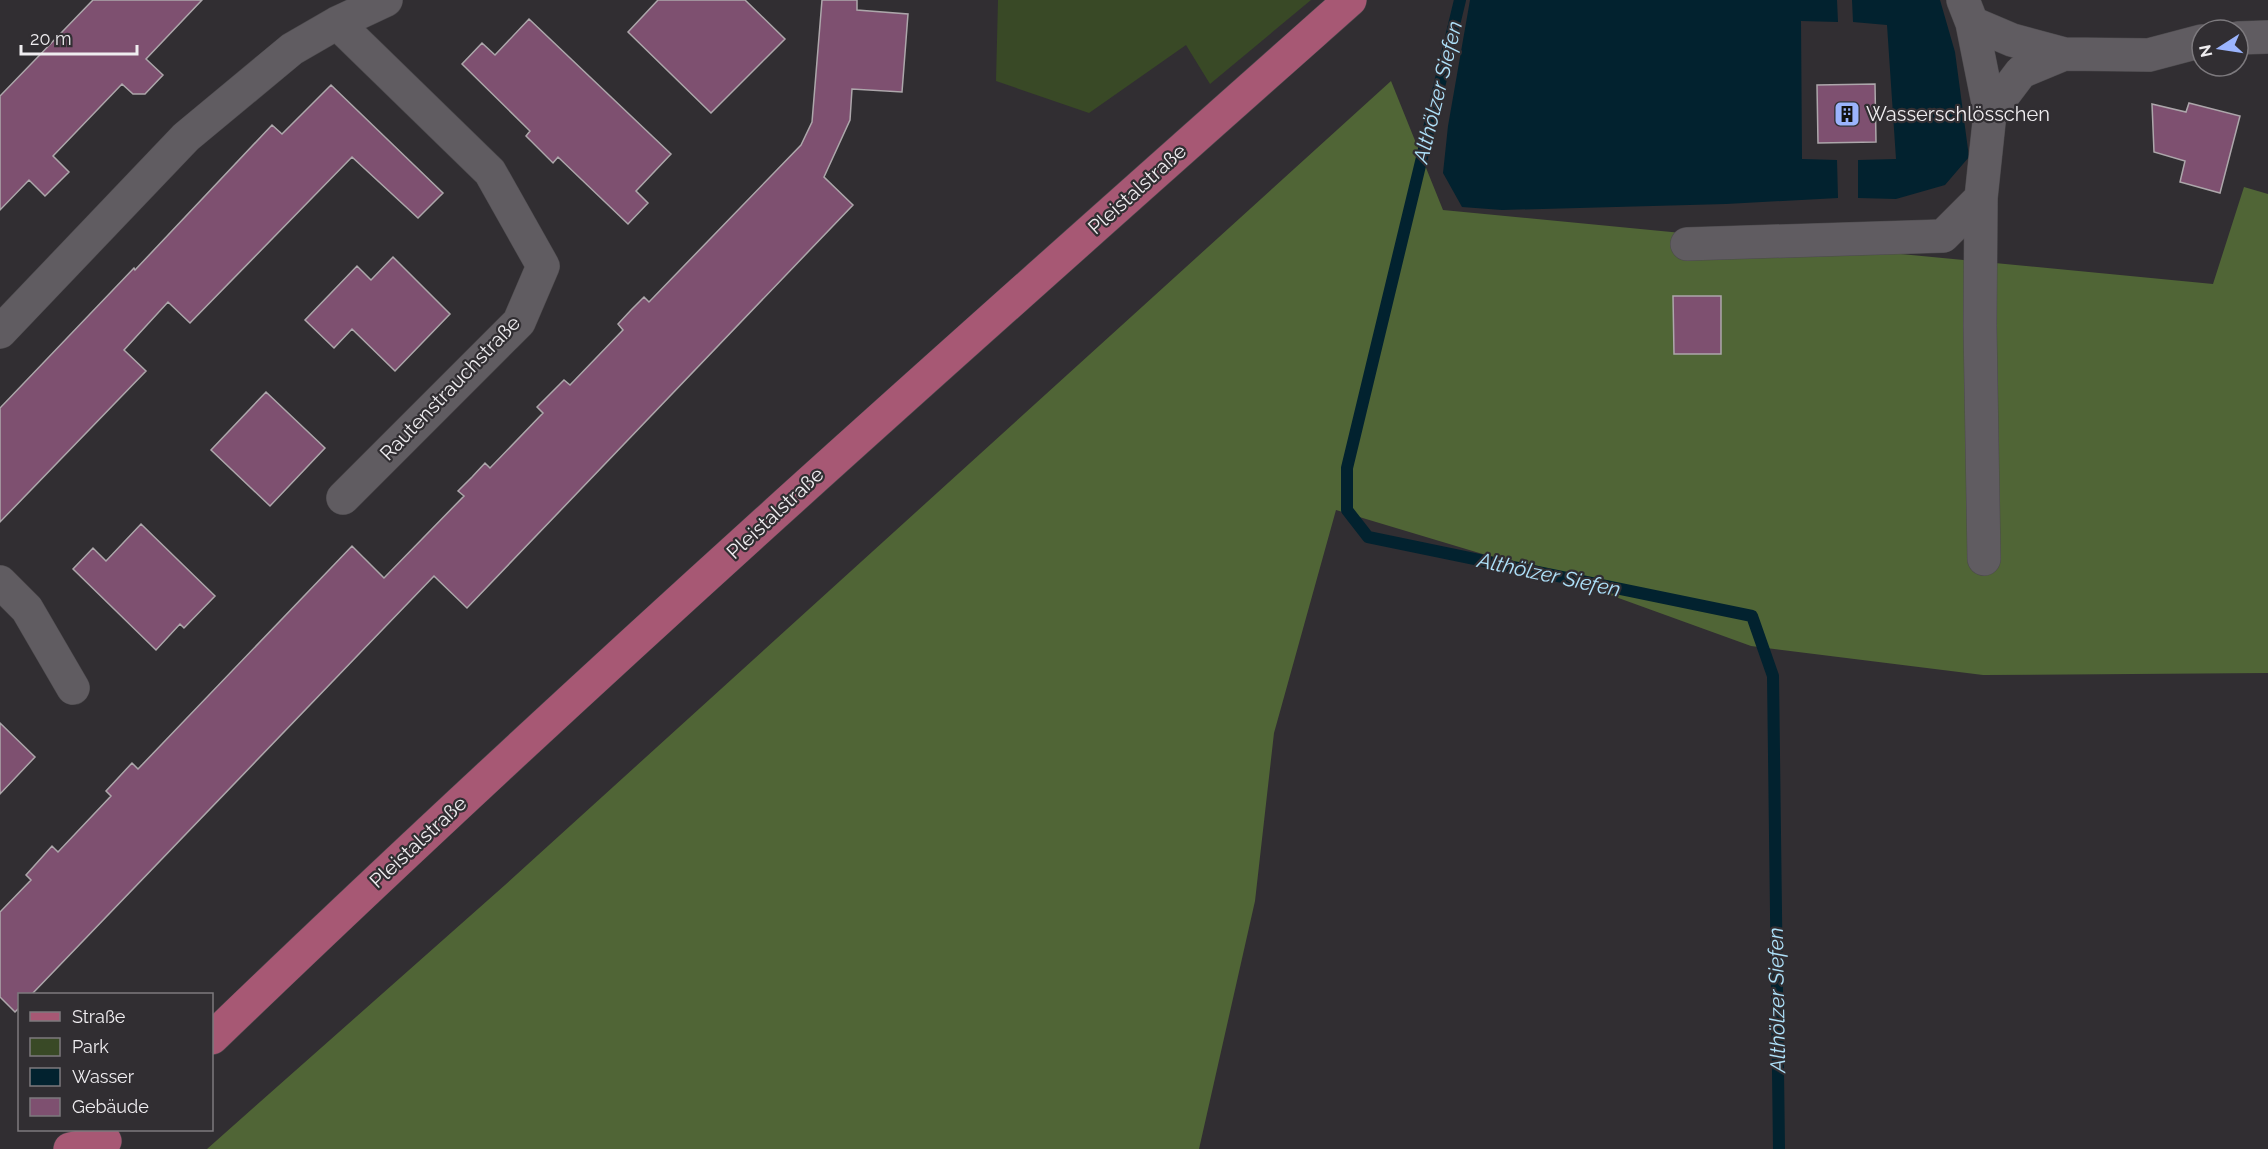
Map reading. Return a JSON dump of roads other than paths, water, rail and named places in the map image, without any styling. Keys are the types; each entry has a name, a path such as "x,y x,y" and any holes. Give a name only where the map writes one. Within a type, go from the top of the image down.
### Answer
{"main road":[{"name":"Pleistalstraße","path":"213,1037 336,918 817,474 1350,0"},
{"path":"70,1149 106,1140"}],"street":[{"path":"0,332 186,137 292,49 337,23 386,0"},
{"path":"1968,12 2012,40 2064,54 2149,55 2190,44"},
{"path":"1968,12 1990,113 1981,198 1980,326 1984,559"},
{"name":"Rautenstrauchstraße","path":"337,23 490,172 543,266 519,322 343,498"},
{"path":"2250,38 2268,37"},
{"path":"1990,113 2021,72 2064,54"},
{"path":"1687,244 1943,236 1981,198"},
{"path":"0,582 27,609 73,688"}],"water":[{"path":"1470,0 1837,0 1838,22 1801,21 1802,159 1837,160 1838,198 1726,204 1502,210 1462,207 1443,173 1448,126"},
{"path":"1852,0 1940,0 1955,52 1969,157 1945,185 1896,199 1858,198 1858,160 1896,159 1887,25 1853,22"}],"waterway":[{"name":"Althölzer Siefen","path":"1460,0 1347,468 1347,510 1368,537 1752,616 1773,676 1779,1149"}],"place":[{"name":"Wasserschlösschen","path":"1847,114"}]}
